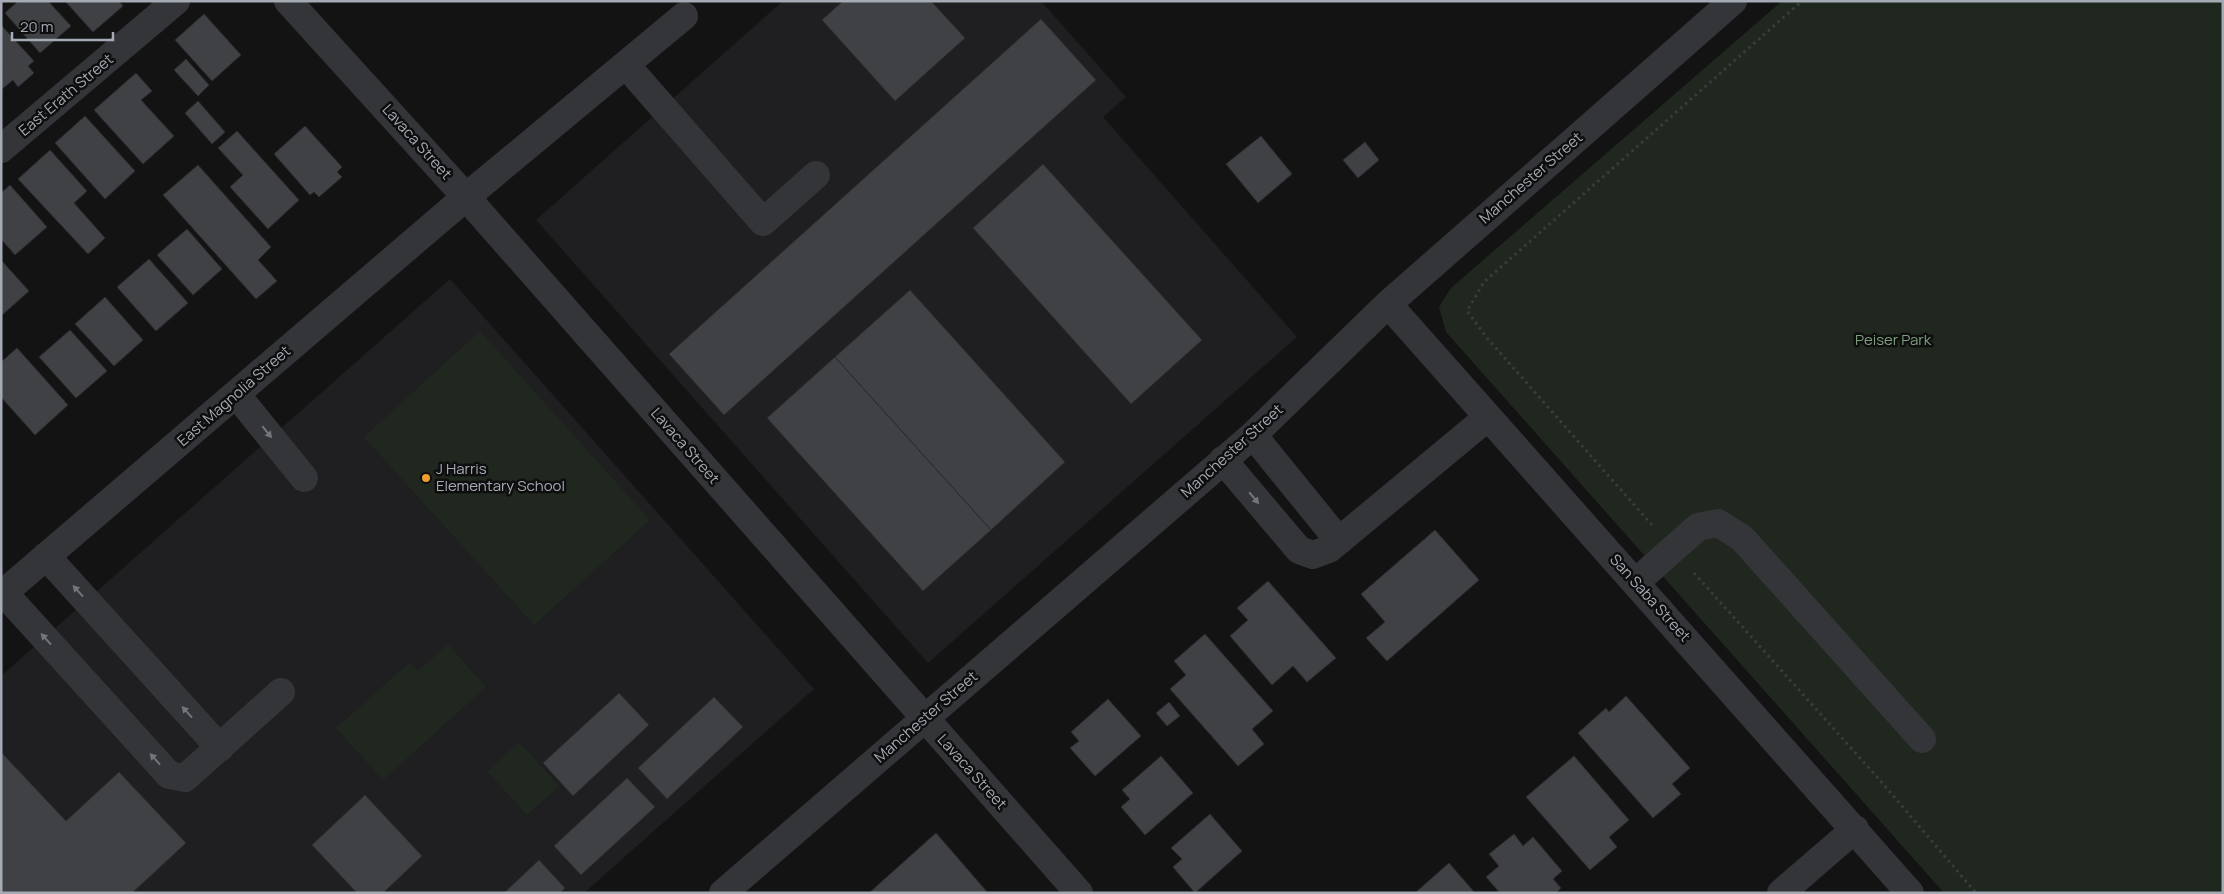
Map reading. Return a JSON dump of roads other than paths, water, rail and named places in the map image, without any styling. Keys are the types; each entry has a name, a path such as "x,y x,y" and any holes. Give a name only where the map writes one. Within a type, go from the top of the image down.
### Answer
{"street":[{"name":"East Erath Street","path":"1,149 176,1"},
{"name":"Lavaca Street","path":"288,1 466,197 1079,893"},
{"name":"Manchester Street","path":"723,893 1253,435 1388,304 1733,1"},
{"name":"East Magnolia Street","path":"3,594 466,197 684,16"},
{"path":"626,65 762,222 816,175"},
{"name":"San Saba Street","path":"1388,304 1855,828 1910,893"},
{"path":"236,394 304,478"},
{"path":"1223,460 1299,550 1313,555 1330,549 1488,417"},
{"path":"1253,435 1339,541"},
{"path":"1636,582 1698,527 1718,523 1742,538 1922,739"},
{"path":"46,556 220,748"},
{"path":"3,594 169,775 185,778 281,692"},
{"path":"1781,893 1855,828"}],"place":[{"name":"J Harris Elementary School","path":"426,478"}],"park label":[{"name":"Peiser Park","path":"1893,340"}]}
